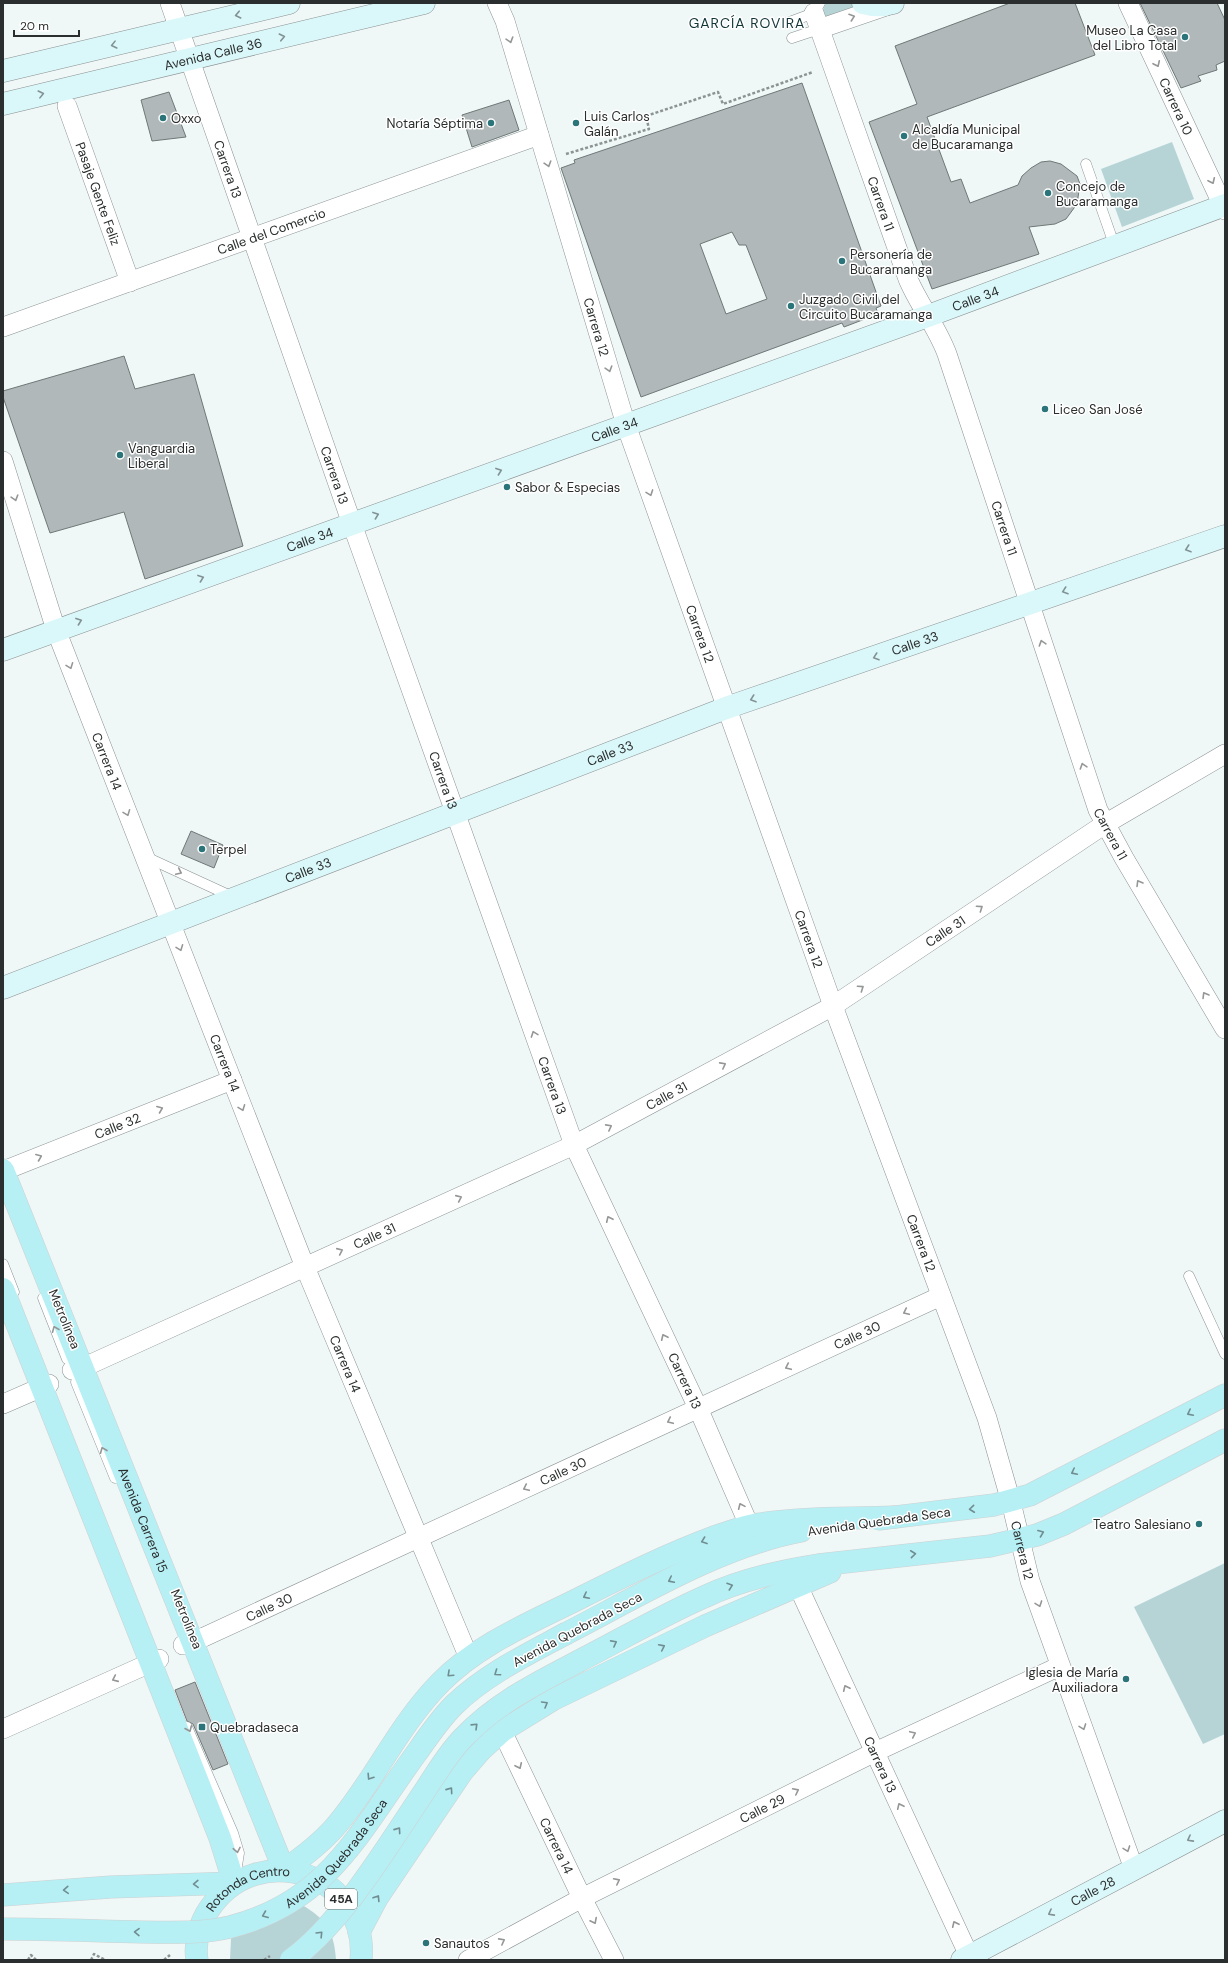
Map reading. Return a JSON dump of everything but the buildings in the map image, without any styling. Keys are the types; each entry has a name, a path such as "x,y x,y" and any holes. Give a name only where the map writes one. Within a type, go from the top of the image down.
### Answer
{"main road":[{"name":"Avenida Carrera 15","path":"3,1171 77,1368 188,1643 284,1870"},
{"path":"3,1289 46,1385 155,1661 220,1838 234,1883 111,1887 3,1895"},
{"name":"Avenida Quebrada Seca","path":"3,1929 188,1932 229,1927 261,1917 282,1908 304,1894 324,1876 345,1853 367,1826 428,1737 455,1705 511,1663 710,1561 753,1534 783,1521 894,1517 976,1508 1011,1502 1030,1495 1225,1396"},
{"path":"291,1960 320,1934 364,1880 462,1739 486,1716 516,1694 704,1597 759,1577 794,1577 880,1558 990,1546 1020,1540 1064,1524 1225,1440"},
{"path":"284,1870 315,1848 335,1828 414,1713 440,1683 469,1658 495,1641 688,1546 753,1534"},
{"path":"359,1932 377,1898 462,1772 481,1750 502,1731 554,1699 705,1626 794,1577"},
{"name":"Rotonda Centro","path":"197,1960 198,1936 205,1915 218,1897 234,1883 258,1873 284,1870 309,1876 332,1889 349,1909 359,1932 361,1959"}],"street":[{"name":"Carrera 13","path":"170,3 352,524 574,1146 698,1408 753,1534"},
{"path":"3,71 290,3"},
{"name":"Avenida Calle 36","path":"3,104 189,58 424,3"},
{"name":"Carrera 12","path":"497,3 505,21 626,425 833,1006 987,1418 1011,1502 1030,1581 1134,1869"},
{"path":"863,3 869,5 890,4"},
{"name":"Carrera 10","path":"1128,3 1224,207"},
{"path":"818,15 890,4"},
{"name":"Carrera 11","path":"818,15 832,66 908,279 947,354 1094,798 1105,824 1225,1029"},
{"name":"Pasaje Gente Feliz","path":"67,106 130,282"},
{"name":"Calle del Comercio","path":"3,327 539,135"},
{"name":"Calle 34","path":"3,650 928,316 1224,207"},
{"name":"Carrera 14","path":"3,461 56,630 170,924 305,1267 469,1658"},
{"name":"Calle 33","path":"3,988 726,708 1225,536"},
{"name":"Calle 31","path":"77,1368 574,1146 833,1006 1105,824 1225,754"},
{"name":"Calle 32","path":"3,1171 232,1080"},
{"name":"Calle 30","path":"188,1643 941,1296"},
{"path":"3,1404 46,1385"},
{"name":"Carrera 13","path":"794,1577 875,1752 967,1959"},
{"path":"3,1729 155,1661"},
{"name":"Calle 29","path":"468,1960 582,1898 875,1752 1060,1666"},
{"name":"Carrera 14","path":"502,1731 582,1898 614,1960"},
{"name":"Calle 28","path":"967,1959 1225,1821"}],"lane":[{"path":"787,23 818,15"},
{"path":"792,38 818,15"},
{"path":"1086,164 1115,247"},
{"path":"144,856 236,898"},
{"path":"3,1194 34,1276"},
{"path":"3,1264 46,1385"},
{"path":"1189,1276 1225,1354"},
{"name":"Metrolínea","path":"40,1291 77,1368 118,1484"},
{"name":"Metrolínea","path":"141,1543 188,1643"}],"path":[{"path":"546,160 650,129 646,116 718,92 723,104 832,66"},
{"path":"90,1960 94,1954 105,1960"},
{"path":"28,1960 31,1956 36,1960"}],"shaded area":[{"path":"826,3 849,3 864,9 824,22 821,14"},
{"path":"1172,142 1194,199 1122,227 1101,169"},
{"path":"1225,1563 1225,1734 1203,1744 1134,1607"},
{"path":"302,1905 317,1915 327,1927 333,1941 336,1960 230,1960 231,1939 239,1923"}],"place":[{"name":"Museo La Casa del Libro Total","path":"1185,37"},
{"name":"Oxxo","path":"163,118"},
{"name":"Notaría Séptima","path":"491,123"},
{"name":"Luis Carlos Galán","path":"576,123"},
{"name":"Alcaldía Municipal de Bucaramanga","path":"904,136"},
{"name":"Concejo de Bucaramanga","path":"1048,193"},
{"name":"Personería de Bucaramanga","path":"842,261"},
{"name":"Juzgado Civil del Circuito Bucaramanga","path":"791,306"},
{"name":"Liceo San José","path":"1045,409"},
{"name":"Vanguardia Liberal","path":"120,455"},
{"name":"Sabor & Especias","path":"507,487"},
{"name":"Terpel","path":"202,849"},
{"name":"Teatro Salesiano","path":"1199,1524"},
{"name":"Iglesia de María Auxiliadora","path":"1126,1679"},
{"name":"Quebradaseca","path":"202,1727"},
{"name":"Sanautos","path":"426,1943"}],"district":[{"name":"GARCÍA ROVIRA","path":"747,23"}]}
